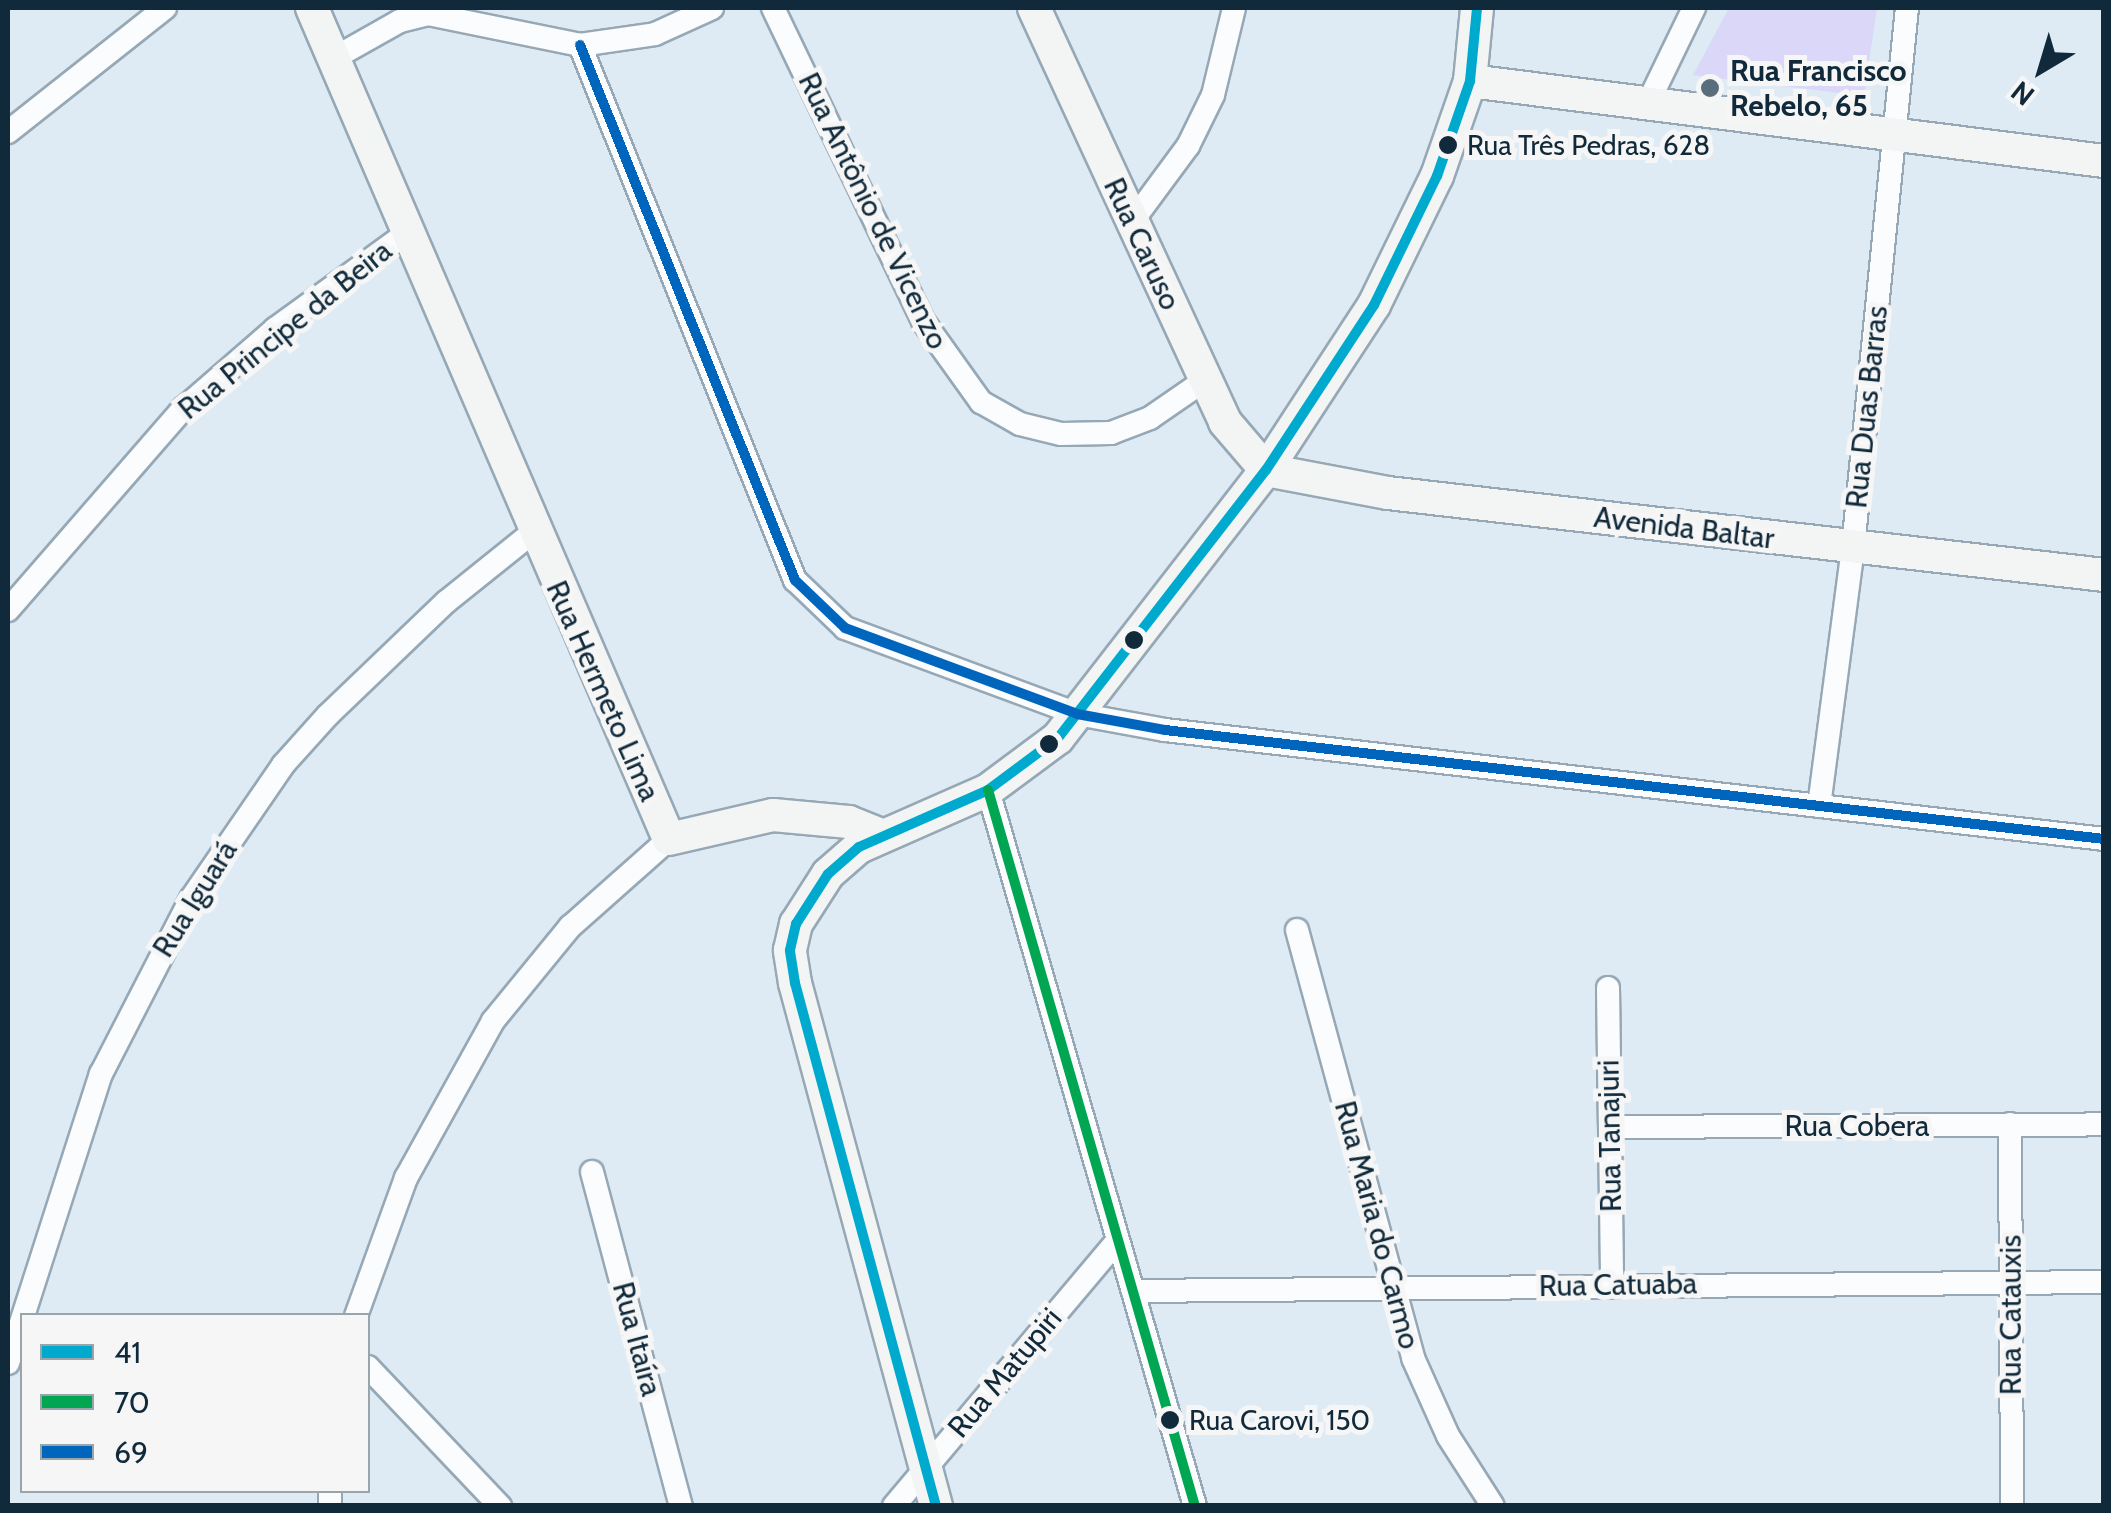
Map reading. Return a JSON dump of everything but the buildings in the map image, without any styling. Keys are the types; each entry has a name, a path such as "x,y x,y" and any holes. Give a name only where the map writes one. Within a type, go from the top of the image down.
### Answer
{"street":[{"path":"8,132 165,8"},
{"name":"Rua Hermeto Lima","path":"312,8 336,57 533,532 669,839 570,927 493,1021 406,1178 357,1313"},
{"path":"336,57 400,21 428,14 580,45 655,34 712,8"},
{"name":"Rua Antônio de Vicenzo","path":"773,8 923,321 982,402 1020,424 1061,434 1110,433 1150,418 1205,380"},
{"name":"Rua Caruso","path":"1034,8 1225,422 1266,470"},
{"path":"1131,223 1188,146 1214,95 1234,8"},
{"path":"936,1506 790,950 808,900 828,874 882,835 988,790 1058,738 1266,470 1374,304 1437,176 1470,81 1477,8"},
{"path":"1648,103 1694,8"},
{"name":"Rua Duas Barras","path":"1819,806 1853,548 1908,8"},
{"path":"580,45 795,580 845,628 1077,714 1316,751 2104,839"},
{"path":"1470,81 2104,162"},
{"name":"Rua Principe da Beira","path":"8,610 183,408 275,329 407,233"},
{"name":"Avenida Baltar","path":"1266,470 1388,493 2104,575"},
{"name":"Rua Iguará","path":"24,1313 101,1074 191,898 283,765 328,716 446,602 533,532"},
{"path":"988,790 1194,1506"},
{"path":"669,839 773,815 849,822 882,835"},
{"name":"Rua Maria do Carmo","path":"1296,930 1390,1288 1428,1396 1493,1506"},
{"name":"Rua Tanajuri","path":"1608,988 1612,1284"},
{"name":"Rua Catauxis","path":"2010,1124 2012,1506"},
{"name":"Rua Cobera","path":"1610,1128 2104,1124"},
{"name":"Rua Itaíra","path":"592,1172 682,1506"},
{"name":"Rua Matupiri","path":"894,1506 1116,1240"},
{"name":"Rua Catuaba","path":"1133,1291 2104,1282"},
{"name":"Rua Iguará","path":"8,1363 20,1326"},
{"path":"370,1370 500,1506"}],"shaded area":[{"path":"1729,8 1877,8 1864,96 1693,75"}],"transit line":[{"name":"41","path":"936,1506 795,983 790,950 796,924 828,874 859,847 988,790 1058,738 1266,470 1374,305 1437,176 1470,81 1477,8"},
{"name":"69","path":"580,45 795,580 845,628 1077,714 1165,730 2104,839"},
{"name":"70","path":"988,790 1195,1506"}],"place":[{"name":"Rua Francisco Rebelo, 65","path":"1710,88"},
{"name":"Rua Três Pedras, 628","path":"1448,145"},
{"name":"Rua Carovi, 150","path":"1170,1420"}]}
